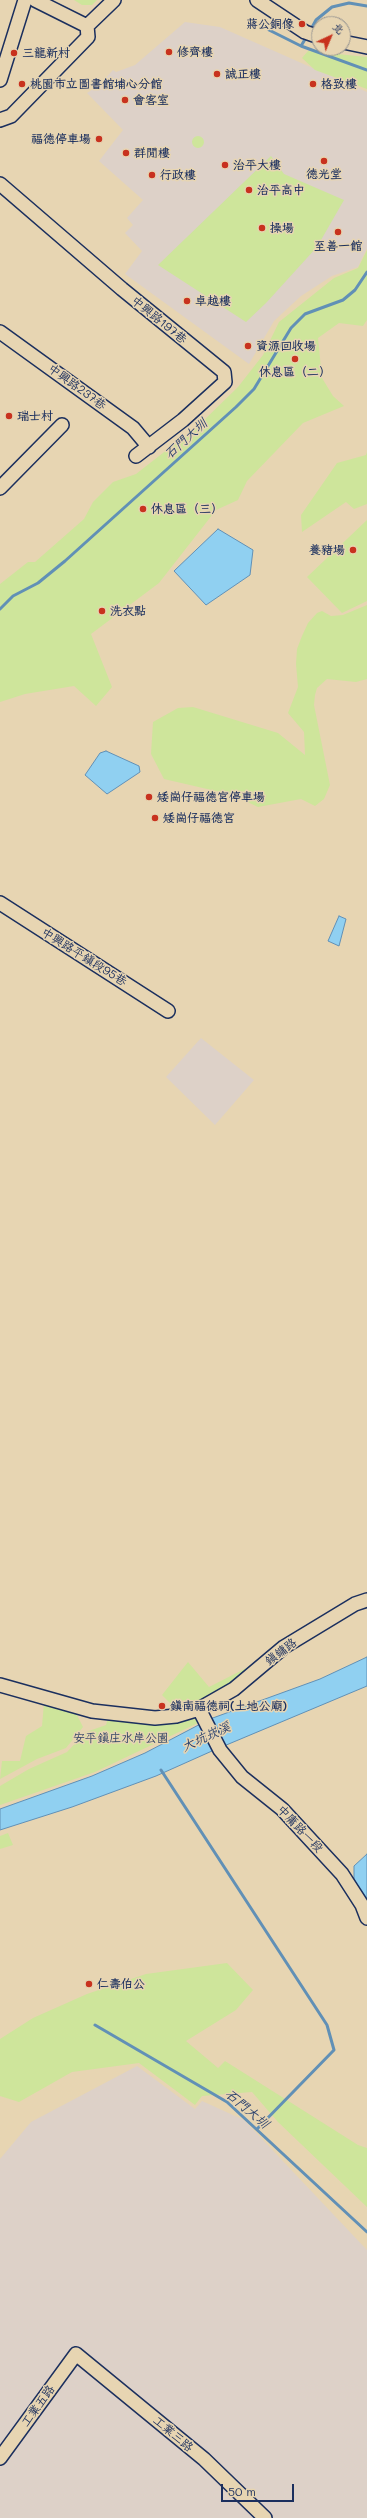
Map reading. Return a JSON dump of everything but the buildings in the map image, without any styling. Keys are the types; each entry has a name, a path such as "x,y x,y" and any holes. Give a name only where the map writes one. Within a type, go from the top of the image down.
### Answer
{"street":[{"path":"0,80 25,0"},
{"path":"35,0 86,26"},
{"path":"86,26 114,0"},
{"path":"257,0 311,34"},
{"path":"0,120 11,116 88,37 86,26"},
{"path":"351,44 367,47"},
{"name":"中興路197巷","path":"0,184 122,289 224,372 225,382 183,420 136,456"},
{"name":"中興路237巷","path":"0,332 133,428 149,447"},
{"path":"0,488 62,425"},
{"name":"中興路平鎮段95巷","path":"0,902 168,1011"},
{"name":"鎮鏞路","path":"200,1714 234,1689 284,1647 355,1604 367,1600"},
{"path":"0,1685 92,1711 139,1715 155,1718 200,1714"},
{"name":"中庸路一段","path":"200,1714 220,1750 242,1777 282,1809 342,1874 362,1905 367,1918"},
{"name":"工業五路","path":"0,2458 76,2354"},
{"name":"工業三路","path":"76,2354 204,2459 265,2518"}],"shaded area":[{"name":"治平高中","path":"185,22 220,27 367,92 367,248 358,267 332,276 301,296 274,321 249,364 125,274 142,251 125,233 133,225 127,218 143,200 99,161 123,130 87,93 98,86 113,70 116,72 135,65"},
{"path":"201,1038 254,1080 215,1125 166,1077"},
{"path":"137,2066 195,2109 202,2101 244,2120 367,2250 367,2518 0,2518 0,2159 31,2122"}],"green space":[{"path":"74,0 97,0 92,5 82,5"},
{"path":"308,51 311,51 311,56 351,55 367,57 367,89 315,70 302,58"},
{"path":"198,136 202,138 204,142 202,146 198,148 194,146 192,142 194,138"},
{"name":"操場","path":"271,156 284,174 344,200 317,247 266,303 246,322 158,265"},
{"path":"367,250 367,320 363,326 339,323 318,338 322,378 333,396 344,406 303,423 247,481 238,500 216,510 159,583 91,634 112,687 96,706 74,686 25,694 0,702 0,584 28,562 35,562 84,519 93,502 113,482 136,474 200,424 238,387 263,355 279,322 334,278 358,268"},
{"path":"367,452 367,504 354,509 346,502 302,532 301,515 337,463 366,455"},
{"name":"養豬場","path":"367,520 367,601 342,613 307,577"},
{"path":"367,605 367,679 356,682 327,679 317,688 315,695 314,705 330,785 324,799 315,806 301,799 258,807 233,795 164,779 151,754 153,722 178,708 193,707 278,733 305,755 304,732 288,713 298,687 296,664 297,649 302,636 308,623 317,613 322,611 331,616 343,615"},
{"path":"268,1657 233,1686 194,1704 167,1713 172,1705 162,1695 188,1662 209,1687"},
{"path":"44,1703 75,1711 83,1727 66,1748 37,1759 0,1779 2,1761 20,1761 26,1736 42,1726"},
{"name":"安平鎮庄水岸公園","path":"108,1718 156,1725 189,1719 198,1719 200,1722 95,1772 0,1805 0,1786 29,1769 67,1752 86,1732 106,1725"},
{"path":"8,1833 13,1845 0,1849 0,1836"},
{"path":"227,1963 253,1990 236,2010 186,2041 218,2068 225,2061 358,2145 367,2148 367,2207 278,2122 252,2092 202,2096 195,2105 139,2063 72,2072 19,2102 0,2096 0,2039 33,2018 87,1994 146,1974"}],"water":[{"path":"218,529 253,550 250,575 206,605 174,571"},
{"path":"106,751 139,766 140,772 107,794 85,775 100,753"},
{"path":"339,916 346,919 339,946 328,941"},
{"name":"大坑崁溪","path":"367,1657 367,1686 156,1776 72,1807 0,1830 0,1809 92,1776 145,1753 210,1719 320,1679"},
{"path":"367,1854 367,1906 354,1879 354,1866"}],"waterway":[{"path":"310,31 316,20 332,7 349,3 367,6"},
{"name":"石門大圳","path":"269,30 301,46 367,70"},
{"path":"301,46 307,36"},
{"name":"石門大圳","path":"0,609 13,596 38,583 65,561 236,407 254,389 291,328 305,314 343,300 355,290 367,272"},
{"path":"161,1770 327,2025 334,2050 257,2129"},
{"name":"石門大圳","path":"95,2025 227,2102 367,2232"}],"place":[{"name":"蔣公銅像","path":"302,24"},
{"name":"修齊樓","path":"169,52"},
{"name":"三龍新村","path":"14,53"},
{"name":"誠正樓","path":"217,74"},
{"name":"桃園市立圖書館埔心分館","path":"22,84"},
{"name":"格致樓","path":"313,84"},
{"name":"會客室","path":"125,100"},
{"name":"福德停車場","path":"99,139"},
{"name":"群閒樓","path":"126,153"},
{"name":"德光堂","path":"324,161"},
{"name":"治平大樓","path":"225,165"},
{"name":"行政樓","path":"152,175"},
{"name":"治平高中","path":"249,190"},
{"name":"操場","path":"262,228"},
{"name":"至善一館","path":"338,232"},
{"name":"卓越樓","path":"187,301"},
{"name":"資源回收場","path":"248,346"},
{"name":"休息區（二）","path":"295,359"},
{"name":"瑞士村","path":"9,416"},
{"name":"休息區（三）","path":"143,509"},
{"name":"養豬場","path":"353,550"},
{"name":"洗衣點","path":"102,611"},
{"name":"矮崗仔福德宮停車場","path":"149,797"},
{"name":"矮崗仔福德宮","path":"155,818"},
{"name":"鎮南福德祠(土地公廟)","path":"162,1706"},
{"name":"仁壽伯公","path":"89,1984"}]}
